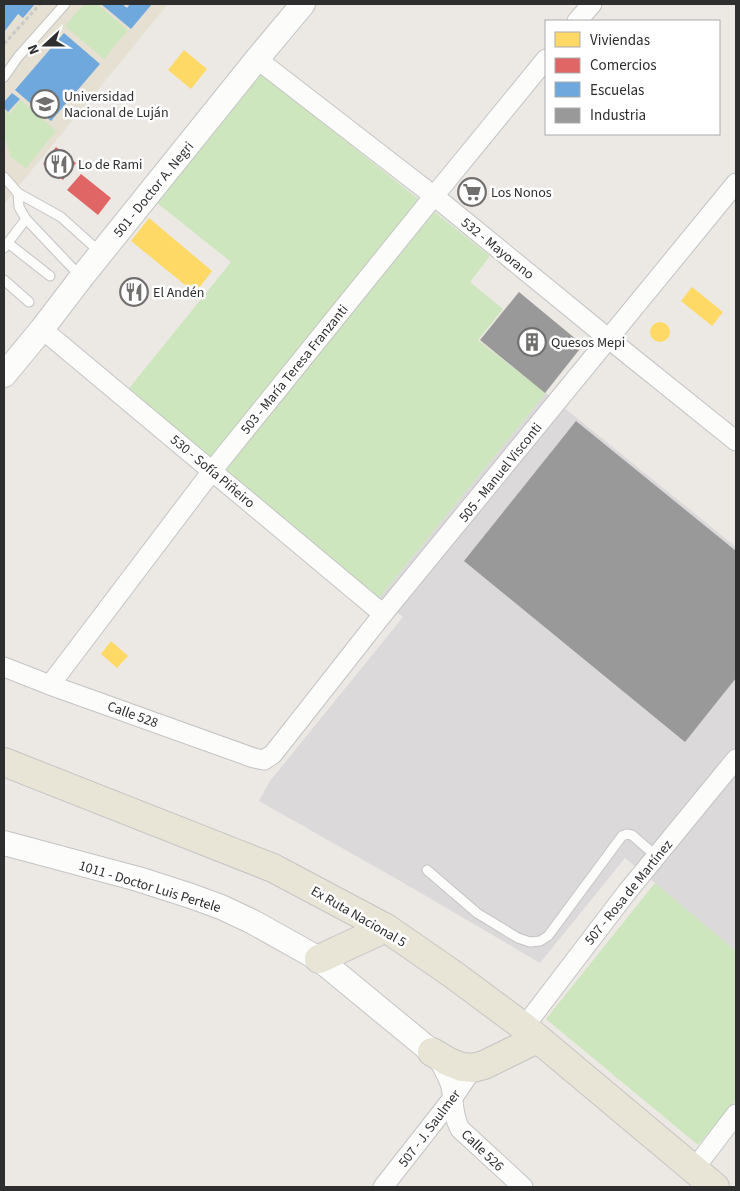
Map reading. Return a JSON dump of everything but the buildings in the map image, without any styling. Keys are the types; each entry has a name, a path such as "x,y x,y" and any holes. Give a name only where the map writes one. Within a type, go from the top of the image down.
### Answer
{"main road":[{"name":"Ex Ruta Nacional 5","path":"4,762 273,868 386,928 454,975 531,1033 715,1187"},
{"path":"319,959 386,928"},
{"path":"432,1052 449,1062 462,1067 473,1068 484,1065 531,1033"}],"street":[{"name":"501 - Doctor A. Negri","path":"4,375 303,4"},
{"path":"578,20 592,4"},
{"name":"532 - Mayorano","path":"257,59 434,196 736,441"},
{"name":"503 - María Teresa Franzanti","path":"50,685 212,471 545,60"},
{"name":"505 - Manuel Visconti","path":"264,760 273,754 383,614 736,183"},
{"name":"530 - Sofía Piñeiro","path":"42,329 383,614"},
{"name":"Calle 528","path":"4,667 264,760"},
{"name":"507 - Rosa de Martínez","path":"531,1033 627,892 736,759"},
{"name":"1011 - Doctor Luis Pertele","path":"4,843 138,879 222,907 253,922 319,959 432,1052"},
{"name":"Calle 526","path":"432,1052 445,1072 450,1085 455,1120 460,1129 523,1187"},
{"name":"507 - J. Saulmer","path":"383,1187 452,1100 473,1068"},
{"path":"694,1169 736,1115"}],"lane":[{"path":"4,77 18,57 65,4"},
{"path":"4,176 18,194 61,217 101,253"},
{"path":"18,194 18,206 26,219 81,278"},
{"path":"26,219 6,246 50,276"},
{"path":"4,280 29,302"},
{"path":"427,870 478,914 518,938 530,942 540,942 548,936 622,836 632,835 656,856"}],"path":[{"path":"4,45 40,4"}],"shaded area":[{"name":"Universidad Nacional de Luján","path":"4,4 168,4 4,204"},
{"path":"546,393 736,547 736,951 625,858 540,963 259,801 270,781 403,617 379,598"}],"green space":[{"path":"84,4 97,4 128,30 104,59 65,26"},
{"path":"260,73 490,256 470,282 503,309 478,340 546,393 379,598 126,392 231,262 156,202"},
{"path":"21,100 56,131 26,168 11,157 4,136 4,110 9,114"},
{"path":"655,883 736,951 736,1100 698,1145 546,1019"}],"place":[{"name":"Universidad Nacional de Luján","path":"45,104"},
{"name":"Lo de Rami","path":"59,164"},
{"name":"Los Nonos","path":"472,192"},
{"name":"El Andén","path":"134,292"},
{"name":"Quesos Mepi","path":"532,342"}]}
